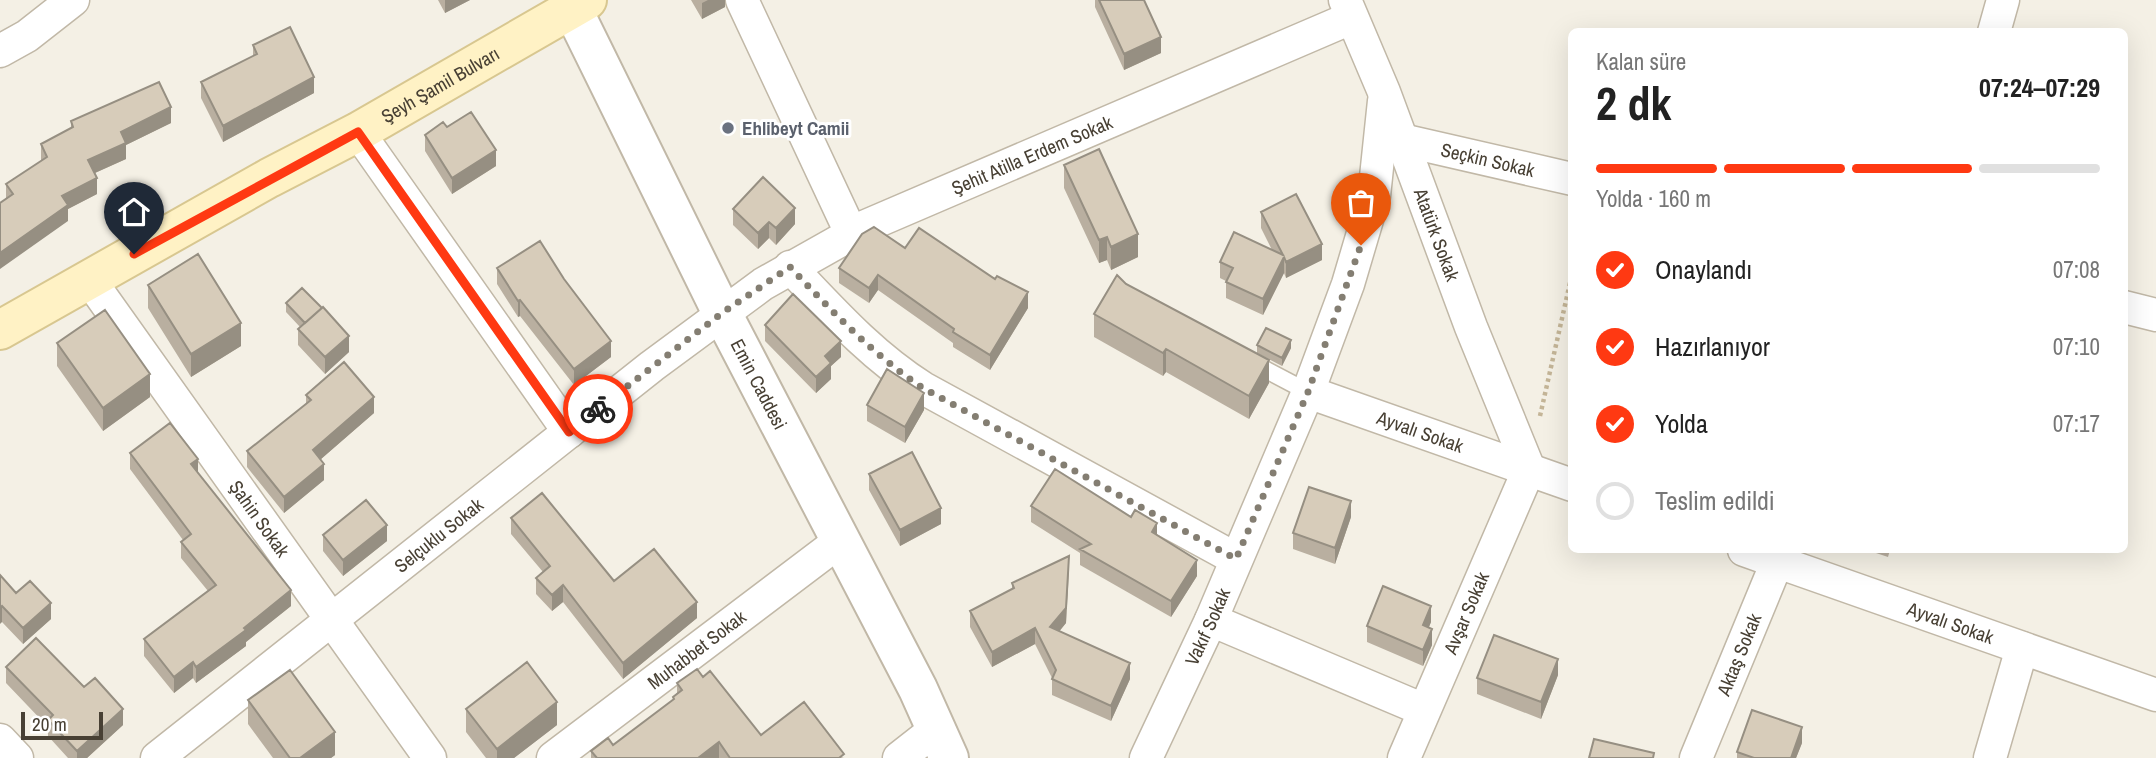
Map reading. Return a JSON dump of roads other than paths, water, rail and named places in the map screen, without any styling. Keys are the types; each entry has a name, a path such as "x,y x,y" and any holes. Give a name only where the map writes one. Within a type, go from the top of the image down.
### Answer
{"main road":[{"name":"Şeyh Şamil Bulvarı","path":"0,330 270,177 358,132 576,3"}],"street":[{"path":"0,51 27,36 73,0"},
{"path":"742,0 851,233"},
{"path":"1995,28 2003,0"},
{"name":"Emin Caddesi","path":"576,3 722,313 918,689 942,743"},
{"name":"Şehit Atilla Erdem Sokak","path":"722,313 790,267 851,233 1348,9"},
{"name":"Atatürk Sokak","path":"1348,9 1384,92 1471,327 1529,468"},
{"name":"Vakıf Sokak","path":"1146,758 1211,620 1308,392 1368,225 1378,170 1384,92"},
{"path":"358,132 569,432"},
{"name":"Seçkin Sokak","path":"1402,140 1568,178"},
{"path":"790,267 846,326 893,369 1236,559"},
{"name":"Şahin Sokak","path":"89,279 430,758"},
{"path":"2128,308 2156,315"},
{"name":"Selçuklu Sokak","path":"157,758 722,313"},
{"name":"Ayvalı Sokak","path":"1308,392 1568,483"},
{"name":"Avşar Sokak","path":"1404,758 1529,468"},
{"name":"Muhabbet Sokak","path":"553,758 840,541"},
{"name":"Ayvalı Sokak","path":"1762,553 1780,556 2022,648 2156,695"},
{"name":"Aktaş Sokak","path":"1696,758 1780,556"},
{"path":"1211,620 1424,710"},
{"path":"1990,758 2022,648"},
{"path":"0,740 17,758"},
{"path":"899,758 942,743"}],"lane":[{"path":"1237,354 1308,392"}],"place":[{"name":"Ehlibeyt Camii","path":"728,128"}]}
